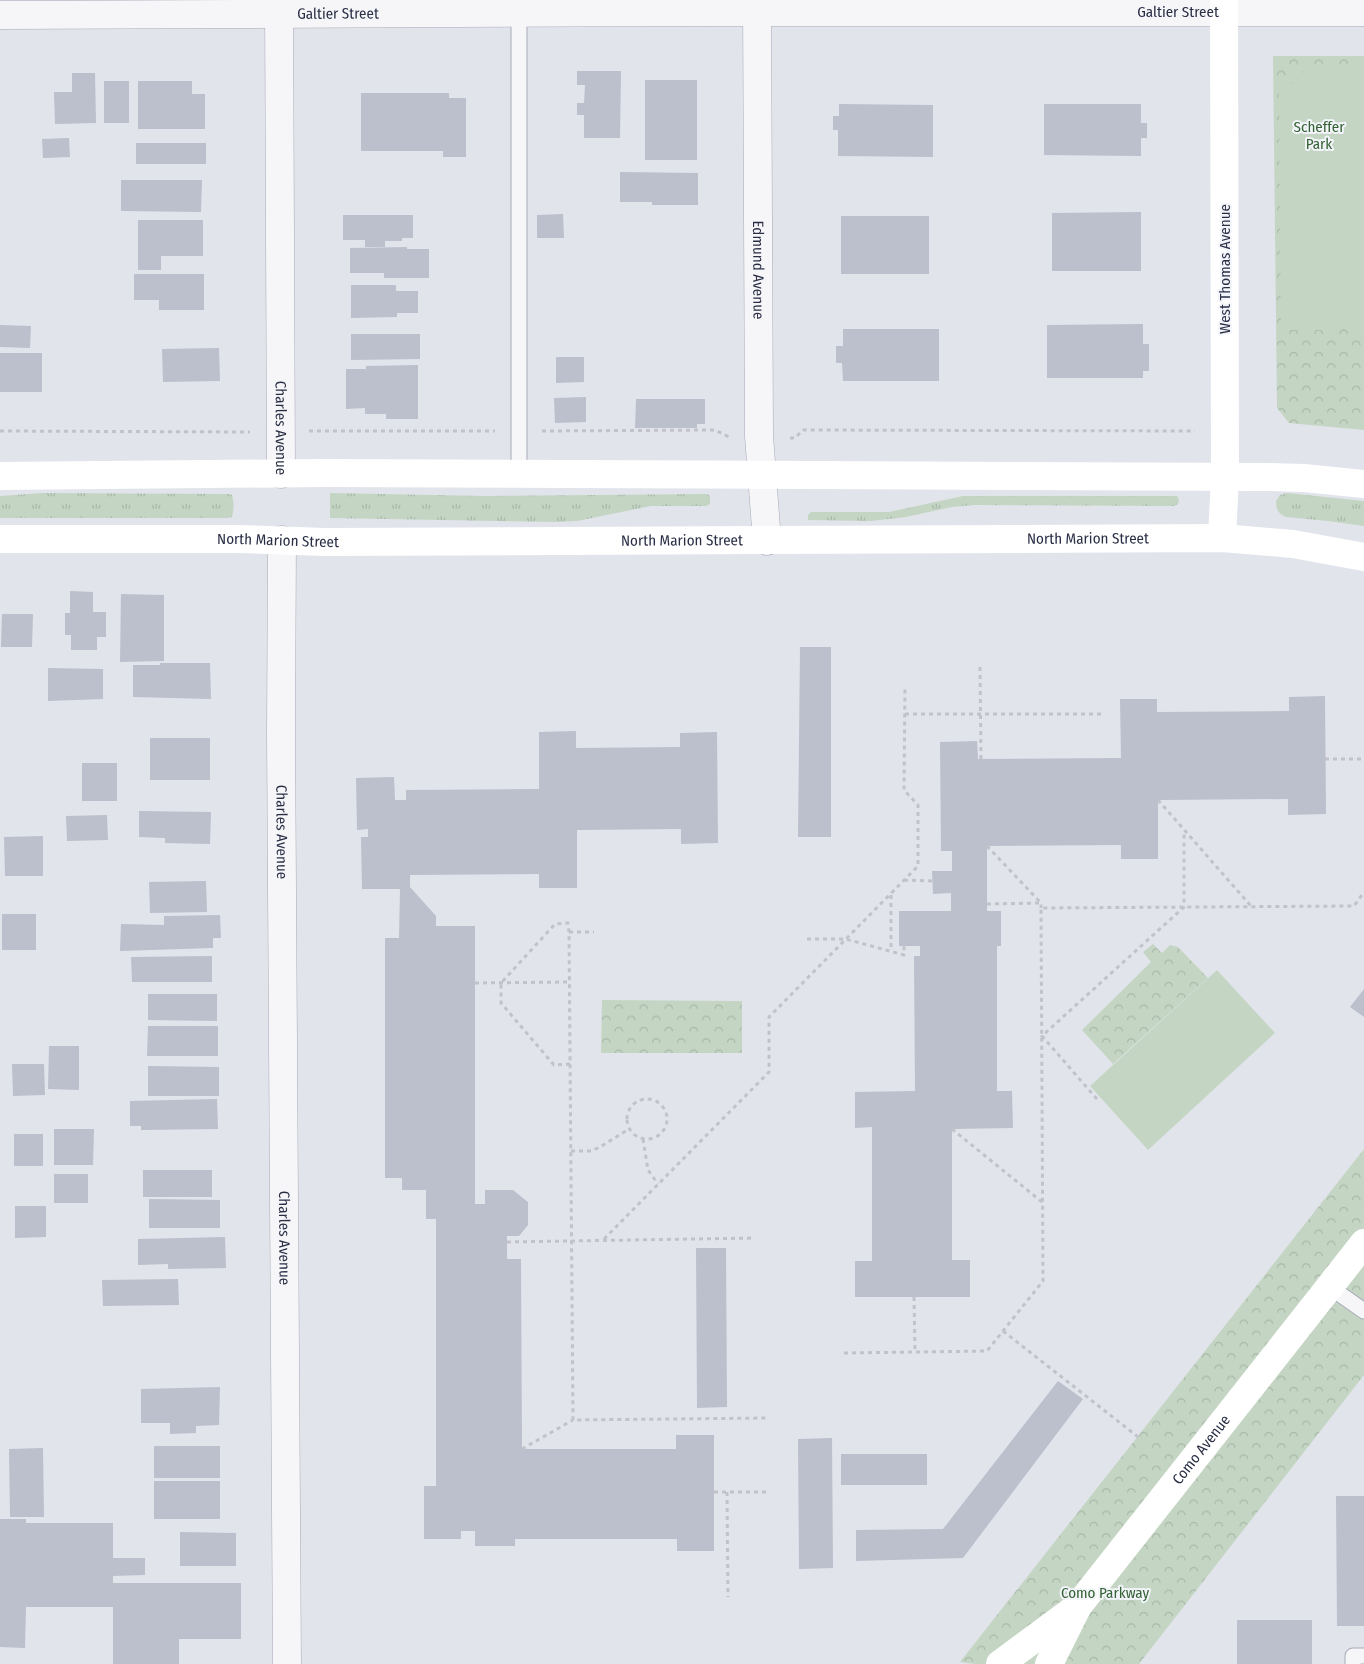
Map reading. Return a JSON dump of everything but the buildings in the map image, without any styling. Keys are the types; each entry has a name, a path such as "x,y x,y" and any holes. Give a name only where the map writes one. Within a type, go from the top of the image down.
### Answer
{"main road":[{"name":"West Thomas Avenue","path":"1222,538 1225,477 1224,7"},
{"path":"0,476 519,474 1225,477 1304,478 1364,484"},
{"name":"North Marion Street","path":"0,539 282,540 325,542 1222,538 1293,544 1364,557"},
{"name":"Como Avenue","path":"1049,1664 1078,1606 1364,1243"},
{"path":"1000,1664 1078,1606"}],"street":[{"name":"Galtier Street","path":"0,15 40,7 279,7 519,12 757,6 1224,7 1364,12"},
{"name":"Edmund Avenue","path":"757,6 759,436 767,541"},
{"name":"Charles Avenue","path":"279,7 281,474"},
{"name":"Charles Avenue","path":"282,540 281,744 287,1664"}],"lane":[{"path":"519,12 519,474"},
{"path":"1330,1287 1364,1311"},
{"path":"1353,1664 1353,1656 1364,1656"}],"path":[{"path":"0,431 715,430 727,437 795,438 803,430 1196,431"},
{"path":"980,667 981,759"},
{"path":"604,1239 769,1072 769,1016 918,866 918,805 904,790 905,687"},
{"path":"905,714 1103,714"},
{"path":"1325,759 1364,760"},
{"path":"1158,800 1251,907"},
{"path":"1042,1036 1184,907 1184,831"},
{"path":"844,1353 987,1351 1043,1281 1040,903 987,846"},
{"path":"904,880 932,881"},
{"path":"1040,908 1354,906 1364,892"},
{"path":"891,893 891,951"},
{"path":"987,904 1040,903"},
{"path":"570,1064 554,1065 502,1004 502,983 555,924 568,923 569,932 573,1420"},
{"path":"569,932 594,932"},
{"path":"807,939 846,939 904,955 904,946"},
{"path":"474,983 569,982"},
{"path":"1042,1036 1097,1099"},
{"path":"641,1100 656,1101 663,1107 667,1115 665,1129 659,1136 651,1139 637,1137 629,1129 626,1120 628,1112 631,1106 641,1100"},
{"path":"952,1128 1042,1203"},
{"path":"571,1151 591,1151 629,1129"},
{"path":"643,1139 648,1170 658,1184"},
{"path":"507,1242 755,1238"},
{"path":"914,1297 916,1352"},
{"path":"1002,1331 1142,1440"},
{"path":"522,1450 573,1420 766,1418"},
{"path":"714,1492 770,1492"},
{"path":"727,1492 728,1597"}],"green space":[{"name":"Scheffer Park","path":"1273,56 1364,56 1364,430 1289,423 1277,408"},
{"name":"Scheffer Park","path":"1308,68 1364,68 1364,325 1329,330 1281,330 1279,94"},
{"path":"43,493 229,494 232,495 233,509 232,517 227,518 0,518 0,496"},
{"path":"330,493 484,496 707,494 710,496 710,504 706,506 651,506 577,521 556,522 330,518"},
{"path":"1287,493 1364,501 1364,526 1286,517 1278,511 1276,501 1280,495"},
{"path":"963,496 1177,496 1179,500 1178,504 1174,506 974,505 871,521 808,520 808,515 811,512 889,512"},
{"path":"1153,944 1162,953 1170,945 1178,947 1208,978 1113,1064 1082,1030 1151,962 1143,952"},
{"path":"1217,970 1275,1033 1148,1150 1090,1086"},
{"path":"602,1000 742,1001 742,1053 601,1053"},
{"name":"Como Parkway","path":"1364,1149 1364,1375 1139,1664 975,1664 960,1662"}]}
